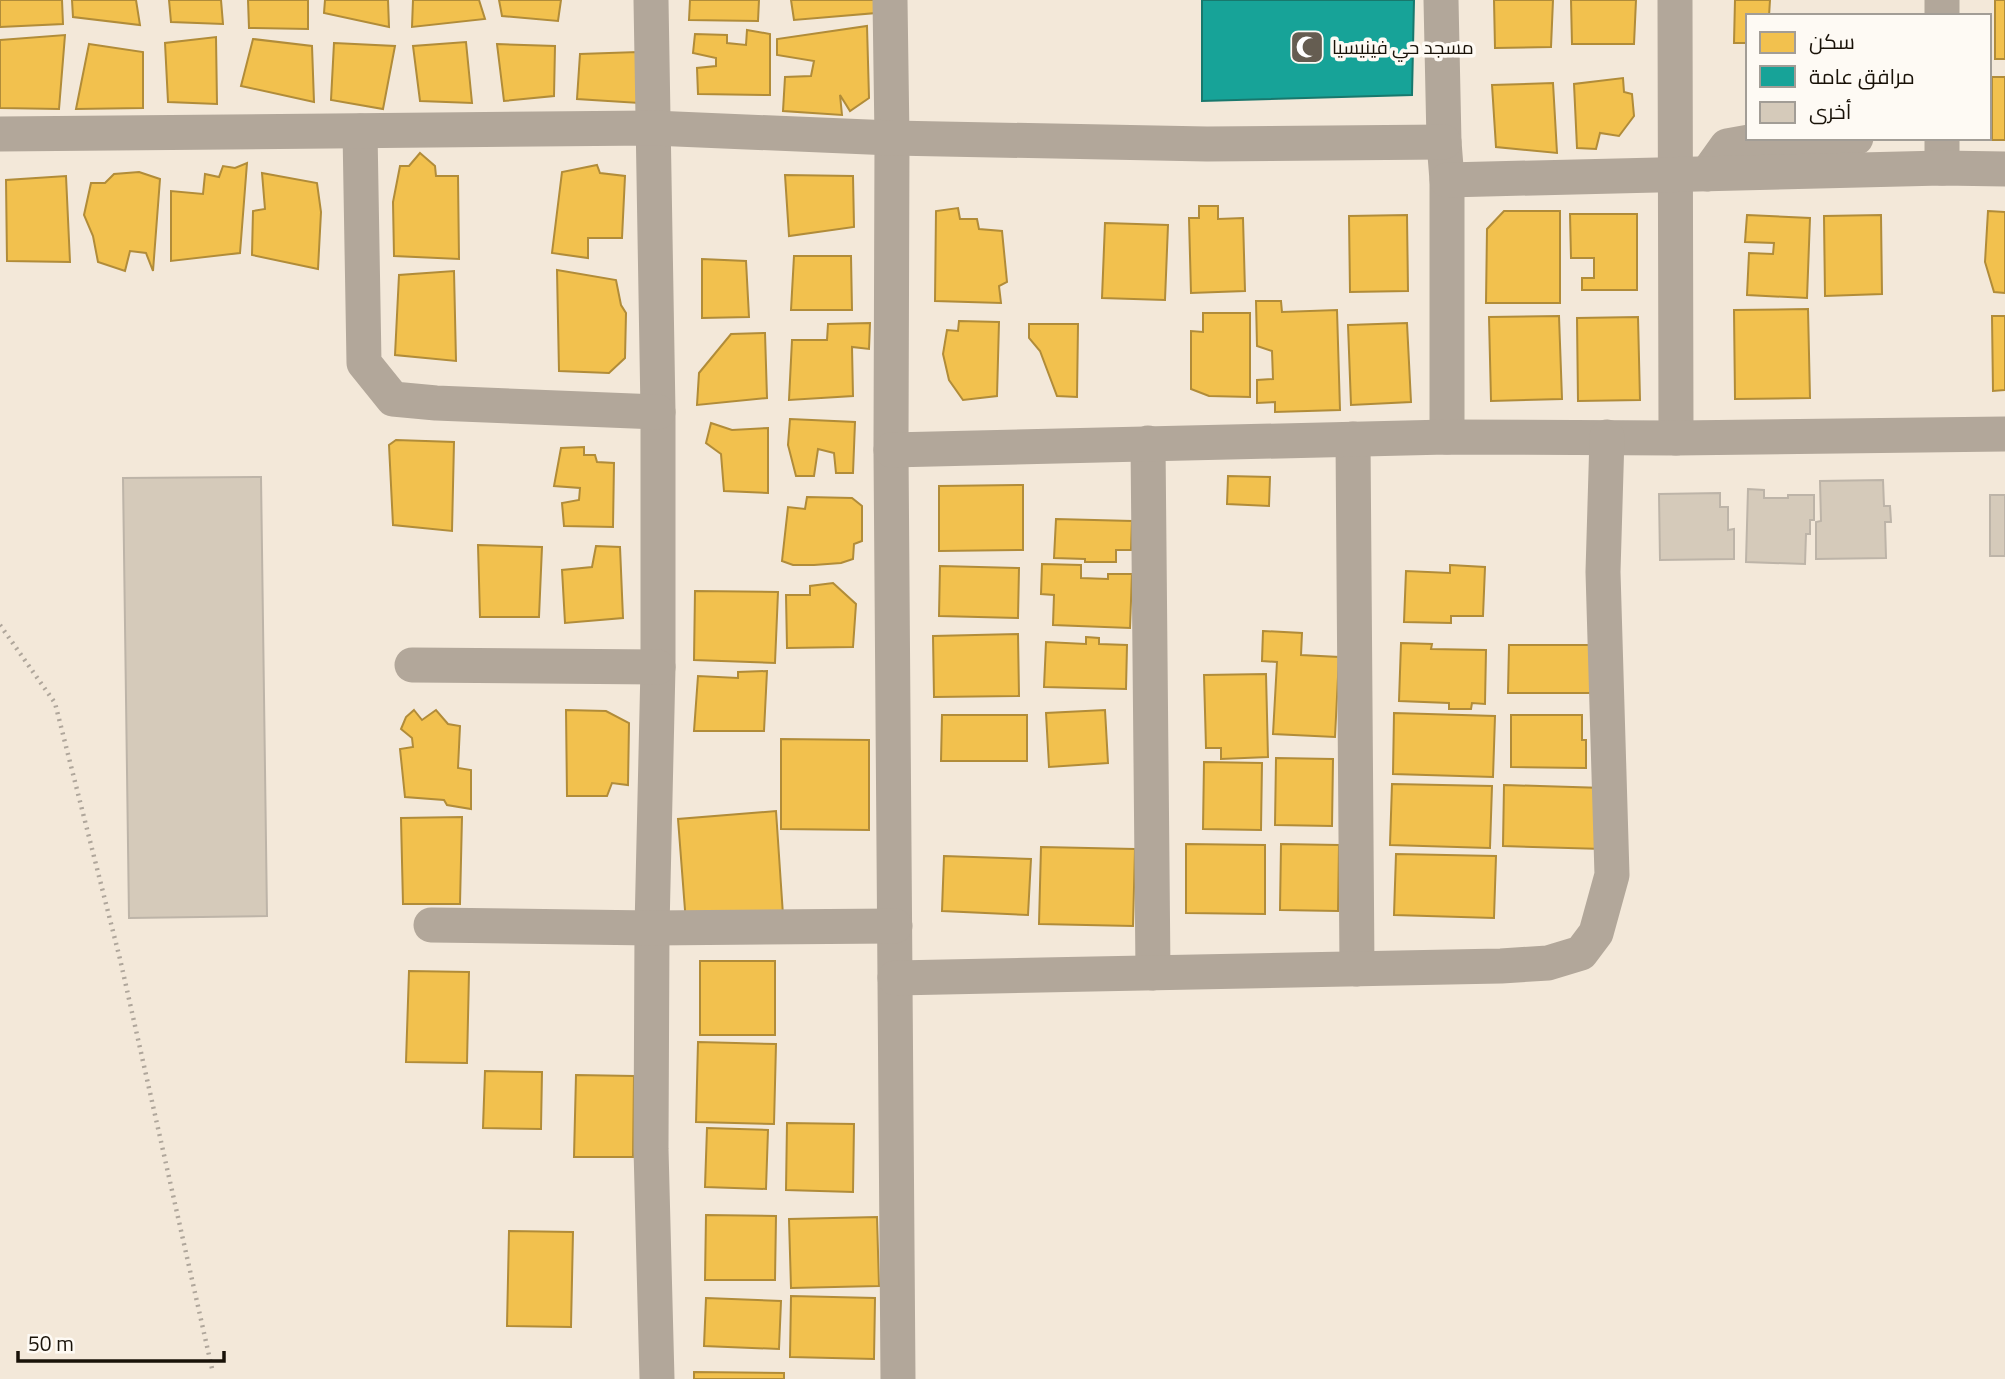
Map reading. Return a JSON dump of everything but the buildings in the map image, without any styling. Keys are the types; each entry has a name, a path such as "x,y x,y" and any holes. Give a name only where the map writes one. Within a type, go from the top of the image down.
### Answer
{"street":[{"path":"651,0 658,412 658,667 652,928 651,1149 657,1379"},
{"path":"890,0 898,1379"},
{"path":"1441,0 1447,180 1447,437"},
{"path":"1675,0 1691,174 1676,438"},
{"path":"0,134 653,128 892,138 1207,144 1444,142"},
{"path":"360,131 364,363 393,398 436,403 658,412"},
{"path":"1691,174 1727,146 1760,140"},
{"path":"1447,180 1691,174 1942,153 2005,169"},
{"path":"891,450 1447,437 1676,438 2005,434"},
{"path":"895,978 1501,966 1548,963 1581,953 1596,933 1612,876 1603,572 1606,437"},
{"path":"1353,439 1357,969"},
{"path":"1148,443 1153,973"},
{"path":"412,665 658,667"},
{"path":"431,925 652,928 894,926"}],"path":[{"path":"0,625 55,703 120,959 213,1373"}],"place":[{"name":"مسجد حي فينيسيا","path":"1307,47"}]}
